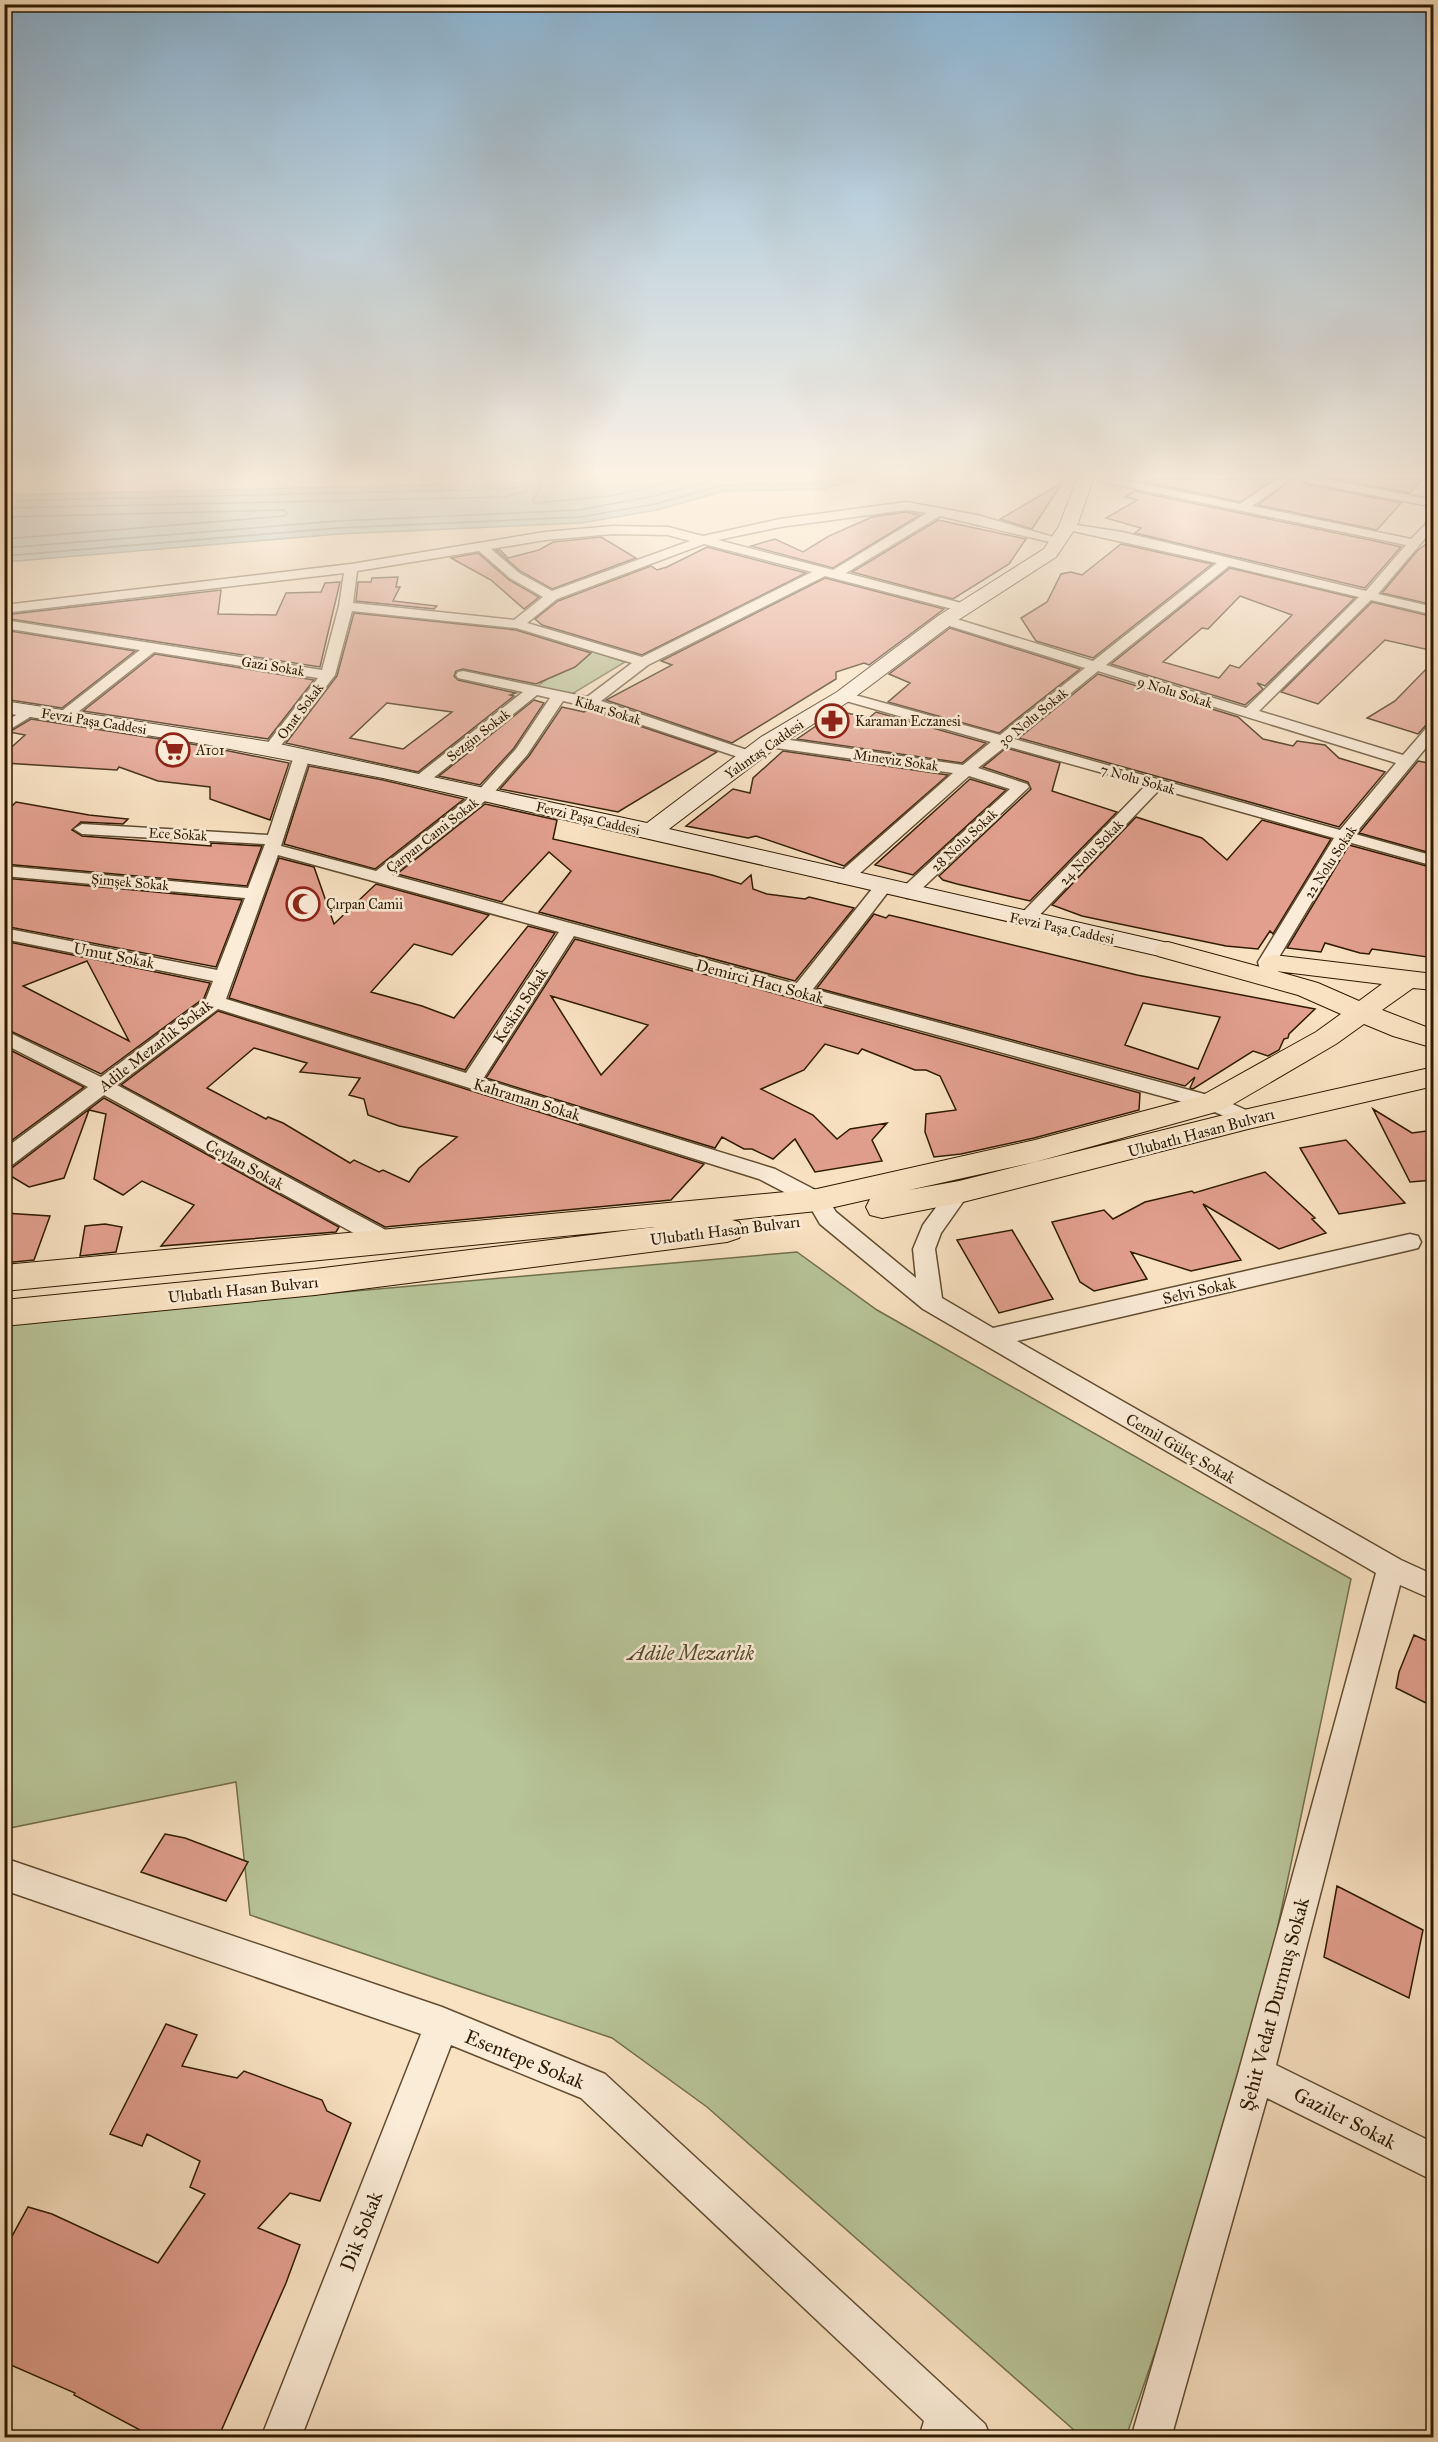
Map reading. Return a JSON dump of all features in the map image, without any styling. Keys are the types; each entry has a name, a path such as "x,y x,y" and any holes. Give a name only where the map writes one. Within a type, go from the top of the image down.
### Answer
{"main road":[{"name":"Yalıntaş Caddesi","path":"650,832 769,742 844,696 945,620 988,593"},
{"name":"Fevzi Paşa Caddesi","path":"4,707 271,749 422,780 882,888 1168,950 1269,969 1420,981"},
{"name":"Fevzi Paşa Caddesi","path":"1269,969 1361,1014 1434,1039"},
{"name":"Ulubatlı Hasan Bulvarı","path":"4,1278 387,1241 822,1209 1212,1103 1263,1076 1361,1014 1420,981"},
{"name":"Ulubatlı Hasan Bulvarı","path":"4,1313 315,1282 822,1209 959,1192 1248,1119 1434,1076"}],"street":[{"path":"4,609 140,593"},
{"name":"Onat Sokak","path":"271,749 328,675 348,593"},
{"path":"544,593 552,596"},
{"path":"518,624 552,596 560,593"},
{"path":"590,702 643,662 787,593"},
{"path":"906,593 964,608"},
{"name":"30 Nolu Sokak","path":"844,878 966,770 1187,593"},
{"path":"1248,714 1371,593"},
{"path":"1375,593 1434,611"},
{"path":"1378,593 1434,602"},
{"path":"346,606 518,624 643,662"},
{"name":"9 Nolu Sokak","path":"945,620 1406,761"},
{"name":"Gazi Sokak","path":"4,624 328,675"},
{"path":"64,716 153,646"},
{"name":"Kibar Sokak","path":"463,675 590,702 750,756"},
{"name":"Sezgin Sokak","path":"422,780 535,690"},
{"name":"Çarpan Cami Sokak","path":"380,876 484,794 522,752 559,696"},
{"name":"7 Nolu Sokak","path":"844,696 1434,861"},
{"path":"4,729 30,711"},
{"name":"22 Nolu Sokak","path":"1269,969 1343,837 1434,728"},
{"name":"Mineviz Sokak","path":"769,742 966,770 1021,787"},
{"name":"Adile Mezarlık Sokak","path":"4,1160 215,1002 273,844 302,756"},
{"name":"24 Nolu Sokak","path":"1025,920 1156,784"},
{"name":"28 Nolu Sokak","path":"907,893 1021,787"},
{"name":"Ece Sokak","path":"82,829 273,844"},
{"name":"Demirci Hacı Sokak","path":"273,844 380,876 800,992 1212,1103 1248,1119"},
{"name":"Şimşek Sokak","path":"4,871 255,894"},
{"path":"800,992 882,888"},
{"name":"Keskin Sokak","path":"471,1082 570,928"},
{"name":"Umut Sokak","path":"4,933 224,977"},
{"name":"Kahraman Sokak","path":"215,1002 767,1174 822,1209"},
{"name":"Ceylan Sokak","path":"4,1036 103,1086 387,1241"},
{"path":"931,1303 924,1250 930,1231 959,1192"},
{"name":"Cemil Güleç Sokak","path":"822,1209 931,1303 988,1338 1391,1568 1434,1588"},
{"name":"Selvi Sokak","path":"988,1338 1410,1242"},
{"name":"Şehit Vedat Durmuş Sokak","path":"1151,2438 1256,2074 1391,1568"},
{"name":"Esentepe Sokak","path":"4,1874 442,2024 592,2086 952,2430"},
{"name":"Dik Sokak","path":"281,2438 442,2024"},
{"name":"Gaziler Sokak","path":"1256,2074 1434,2163"}],"green space":[{"path":"588,650 625,662 572,694 532,690"},
{"name":"Adile Mezarlık","path":"797,1252 877,1310 1351,1579 1241,2101 1126,2437 1082,2437 707,2107 612,2038 250,1915 236,1782 5,1829 5,1322"}],"building":[{"path":"195,593 221,593 218,614 276,615 286,593 337,593 320,667 4,618 4,615"},
{"path":"357,593 397,593 393,601 437,606 434,609 356,601"},
{"path":"506,593 532,593 539,597 524,609"},
{"path":"579,593 766,593 642,655 542,625 535,619 558,601"},
{"path":"795,593 882,593 944,609 869,665 864,663 836,672 836,679 732,743 606,700 672,665 661,661"},
{"path":"930,593 963,593 953,599"},
{"path":"1052,593 1175,593 1093,658 1036,641 1021,618 1047,602"},
{"path":"1199,593 1334,593 1355,598 1265,686 1257,683 1263,689 1245,705 1111,664","holes":["1240,596 1292,615 1239,668 1230,665 1219,678 1163,662 1202,628 1208,629"]},
{"path":"1382,593 1434,593 1434,605"},
{"path":"1372,602 1434,617 1434,651 1385,640 1318,704 1281,692"},
{"path":"354,613 516,630 591,653 575,667 536,684 463,669 456,671 454,676 458,680 516,693 510,695 514,696 418,772 286,743 337,676","holes":["387,703 452,712 403,749 350,738"]},
{"path":"950,628 1080,669 999,733 888,702 910,683 889,674"},
{"path":"4,630 135,651 62,708 4,699"},
{"path":"155,654 314,680 268,739 83,711"},
{"path":"1434,661 1434,722 1427,724 1418,734 1367,718 1395,701"},
{"path":"1098,674 1238,717 1263,739 1293,746 1297,741 1325,745 1339,758 1385,772 1339,827 1019,738"},
{"path":"534,700 544,703 514,748 480,785 439,776"},
{"path":"562,707 584,712 589,709 717,752 618,812 500,789 529,756"},
{"path":"838,711 869,718 876,712 986,743 962,763 797,739"},
{"path":"31,719 204,746 289,763 270,820 210,799 210,787 158,781 119,767 117,770 4,763 4,754 25,735 9,732"},
{"path":"1006,748 1060,763 1052,791 1117,812 1030,901 957,884 943,880 939,876 1031,789 1028,782 983,767"},
{"path":"783,751 948,775 844,866 756,836 748,838 686,826 733,789 750,793 753,778"},
{"path":"1418,761 1434,764 1434,854 1359,833"},
{"path":"309,766 464,799 375,869 284,844"},
{"path":"970,779 1006,790 913,875 875,865"},
{"path":"16,802 89,815 128,819 123,824 81,822 72,830 82,836 211,846 211,843 262,846 247,886 4,864 4,814"},
{"path":"485,804 557,820 553,839 712,875 741,884 751,875 753,889 767,894 805,899 809,897 854,908 795,981 539,912 571,871 549,852 502,902 397,874"},
{"path":"1136,817 1202,838 1227,860 1262,820 1331,839 1273,934 1270,931 1258,949 1226,946 1082,916 1052,905"},
{"path":"1349,845 1434,868 1434,958 1372,949 1369,954 1360,953 1325,943 1321,952 1287,948"},
{"path":"279,858 314,867 334,924 376,884 489,915 452,955 414,944 371,992 422,1006 454,1018 528,926 555,933 465,1070 229,998"},
{"path":"4,878 242,900 216,967 4,926"},
{"path":"874,914 886,918 889,915 1137,975 1315,1009 1289,1034 1288,1038 1284,1039 1279,1050 1268,1056 1253,1051 1193,1089 1190,1088 1195,1077 1185,1086 817,988","holes":["1143,1003 1220,1017 1198,1069 1125,1045"]},
{"path":"575,939 1140,1093 1139,1110 1034,1138 961,1154 934,1157 925,1132 926,1114 956,1110 940,1076 926,1070 915,1070 862,1049 858,1054 825,1044 804,1070 761,1089 813,1115 837,1139 850,1129 887,1123 872,1140 882,1161 815,1172 795,1139 773,1159 752,1149 744,1149 722,1137 715,1148 486,1078","holes":["551,996 648,1025 601,1075"]},
{"path":"4,941 210,983 204,998 101,1074 4,1028","holes":["87,961 129,1041 23,986"]},
{"path":"218,1011 704,1164 671,1200 385,1227 121,1085","holes":["254,1048 307,1063 300,1072 360,1078 349,1095 364,1099 368,1115 399,1126 457,1137 419,1168 409,1182 383,1170 379,1172 354,1160 350,1163 283,1123 268,1117 266,1119 207,1088"]},
{"path":"4,1047 84,1087 4,1146"},
{"path":"104,1098 339,1227 336,1232 161,1246 194,1205 142,1181 123,1195 94,1179 106,1114 89,1110 64,1178 29,1187 4,1172 4,1169 13,1167"},
{"path":"1373,1109 1412,1133 1434,1130 1434,1180 1410,1182"},
{"path":"1346,1140 1405,1203 1339,1214 1300,1148"},
{"path":"1265,1172 1315,1218 1312,1219 1326,1233 1279,1249 1203,1204 1241,1260 1191,1271 1131,1252 1147,1279 1094,1291 1080,1282 1052,1222 1104,1210 1113,1219 1145,1202 1192,1191 1194,1193"},
{"path":"4,1213 50,1216 34,1260 4,1263"},
{"path":"105,1224 122,1227 116,1252 80,1256 85,1226"},
{"path":"1012,1230 1053,1299 999,1313 957,1240"},
{"path":"1414,1635 1434,1644 1434,1707 1396,1688 1399,1672"},
{"path":"165,1834 185,1838 248,1862 226,1901 141,1872"},
{"path":"1337,1886 1423,1930 1409,1998 1324,1957"},
{"path":"166,2024 197,2035 182,2066 237,2078 244,2071 322,2100 327,2111 351,2123 320,2201 290,2193 258,2228 300,2245 286,2283 218,2438 155,2438 74,2395 75,2393 4,2362 4,2251 28,2207 52,2214 158,2263 205,2194 190,2187 200,2161 147,2134 142,2146 110,2134"}],"place":[{"name":"Karaman Eczanesi","path":"832,721"},
{"name":"A101","path":"173,750"},
{"name":"Çırpan Camii","path":"303,904"}]}
